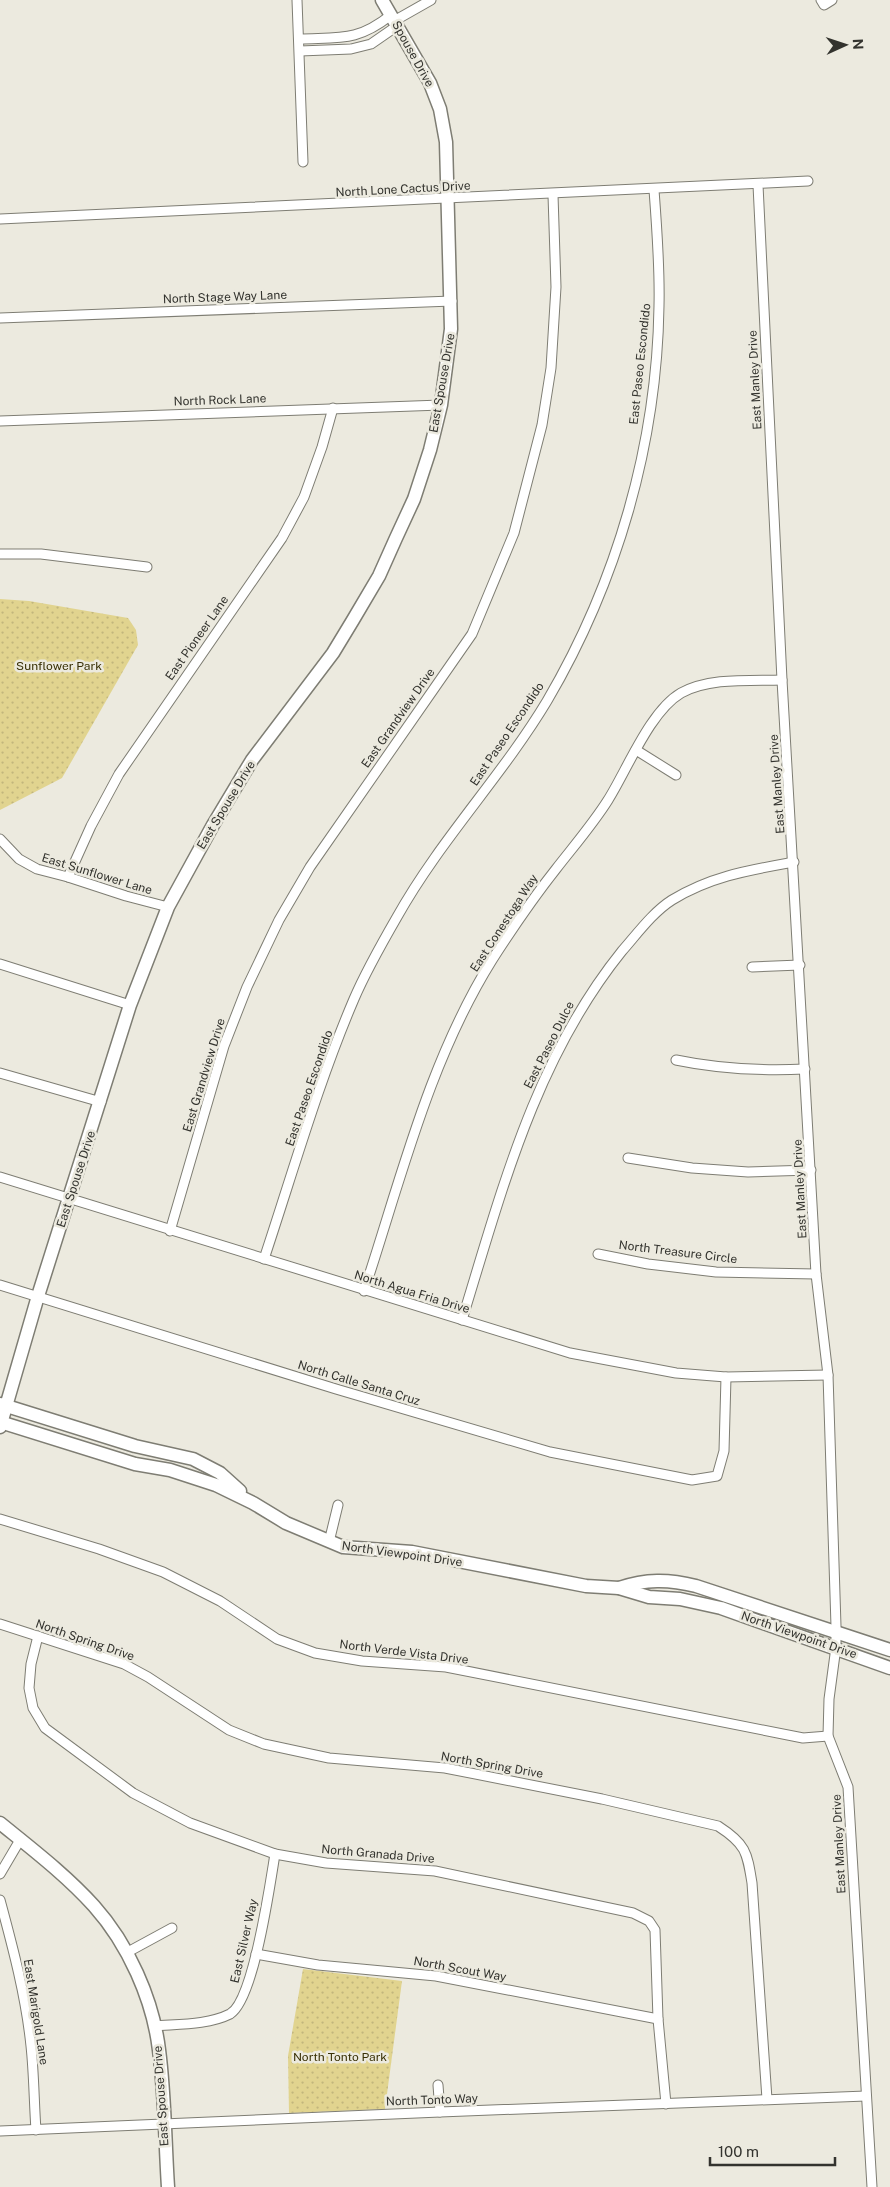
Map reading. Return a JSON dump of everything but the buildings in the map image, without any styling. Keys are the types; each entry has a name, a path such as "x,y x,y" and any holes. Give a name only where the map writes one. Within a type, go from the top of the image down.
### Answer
{"main road":[{"name":"Spouse Drive","path":"382,0 430,83 440,109 446,142 448,200"},
{"name":"East Spouse Drive","path":"0,1424 3,1405 101,1102 130,1005 168,907 213,825 252,760 333,653 378,576 414,499 430,450 441,405 451,329 452,300 448,200"},
{"name":"North Viewpoint Drive","path":"3,1405 136,1446 193,1459 220,1473 253,1503"},
{"name":"North Viewpoint Drive","path":"0,1424 135,1464 170,1470 216,1484 286,1523 343,1547 362,1550 412,1552 586,1586 619,1588 649,1597 680,1599 721,1608 836,1647 890,1668"},
{"name":"North Viewpoint Drive","path":"619,1588 637,1582 676,1581 890,1650"},
{"name":"East Spouse Drive","path":"0,1823 66,1878 95,1907 126,1953 137,1975 154,2026 159,2049 168,2187"}],"street":[{"path":"297,0 303,162"},
{"path":"299,39 357,35 394,21 431,0"},
{"path":"300,51 351,49 371,44 394,21"},
{"name":"North Lone Cactus Drive","path":"0,219 448,200 808,181"},
{"name":"East Manley Drive","path":"758,185 782,680 800,965 816,1274 828,1375 836,1632 836,1647 829,1699 828,1736 848,1787 872,2187"},
{"name":"East Paseo Escondido","path":"264,1258 330,1063 355,998 399,914 444,845 501,770 546,701 583,634 613,563 635,489 649,420 655,369 659,308 654,190"},
{"name":"East Grandview Drive","path":"170,1231 224,1046 246,987 279,920 310,867 472,634 514,533 542,425 551,368 556,287 553,195"},
{"name":"North Stage Way Lane","path":"0,318 452,300"},
{"name":"North Rock Lane","path":"0,420 441,405"},
{"name":"East Pioneer Lane","path":"68,877 91,826 119,774 282,538 304,497 322,447 332,408"},
{"path":"0,554 41,554 147,567"},
{"name":"East Conestoga Way","path":"364,1291 425,1097 454,1030 491,961 537,893 608,801 636,750 665,706 681,693 699,686 782,680"},
{"path":"636,750 676,775"},
{"name":"East Sunflower Lane","path":"0,838 19,859 37,870 68,877 126,896 168,907"},
{"name":"East Paseo Dulce","path":"462,1320 517,1144 544,1077 577,1014 609,968 639,931 671,901 709,881 748,870 794,862"},
{"path":"0,964 130,1005"},
{"path":"752,968 800,965"},
{"path":"676,1060 712,1068 805,1069"},
{"path":"0,1073 101,1102"},
{"path":"628,1158 701,1169 748,1172 811,1170"},
{"name":"North Agua Fria Drive","path":"0,1177 170,1231 264,1258 364,1291 570,1353 676,1374 726,1377 828,1375"},
{"name":"North Treasure Circle","path":"598,1254 648,1264 716,1272 816,1274"},
{"name":"North Calle Santa Cruz","path":"0,1285 336,1390 550,1452 692,1480 717,1476 724,1451 726,1377"},
{"path":"329,1542 338,1505"},
{"name":"North Verde Vista Drive","path":"0,1519 99,1549 163,1572 220,1601 277,1639 315,1653 362,1661 446,1667 803,1738 828,1736"},
{"name":"North Spring Drive","path":"0,1624 124,1664 148,1677 229,1730 264,1744 329,1758 445,1768 602,1799 718,1826 732,1835 747,1854 752,1884 767,2099"},
{"name":"North Granada Drive","path":"38,1636 31,1664 29,1688 33,1708 45,1728 133,1793 190,1824 275,1854 326,1863 435,1871 634,1913 648,1920 655,1930 658,2019 666,2104"},
{"path":"0,1874 20,1840"},
{"name":"East Silver Way","path":"154,2026 218,2019 232,2013 240,2002 256,1954 275,1854"},
{"name":"East Marigold Lane","path":"0,1900 13,1946 26,2012 31,2046 36,2130"},
{"path":"126,1953 172,1928"},
{"name":"North Scout Way","path":"256,1954 318,1965 436,1976 658,2019"},
{"path":"438,2086 440,2112"},
{"name":"North Tonto Way","path":"0,2131 866,2096"}],"green space":[{"name":"Sunflower Park","path":"0,599 29,601 128,618 136,630 138,645 62,778 0,810"},
{"name":"North Tonto Park","path":"303,1969 402,1981 385,2109 289,2113 288,2056"}]}
